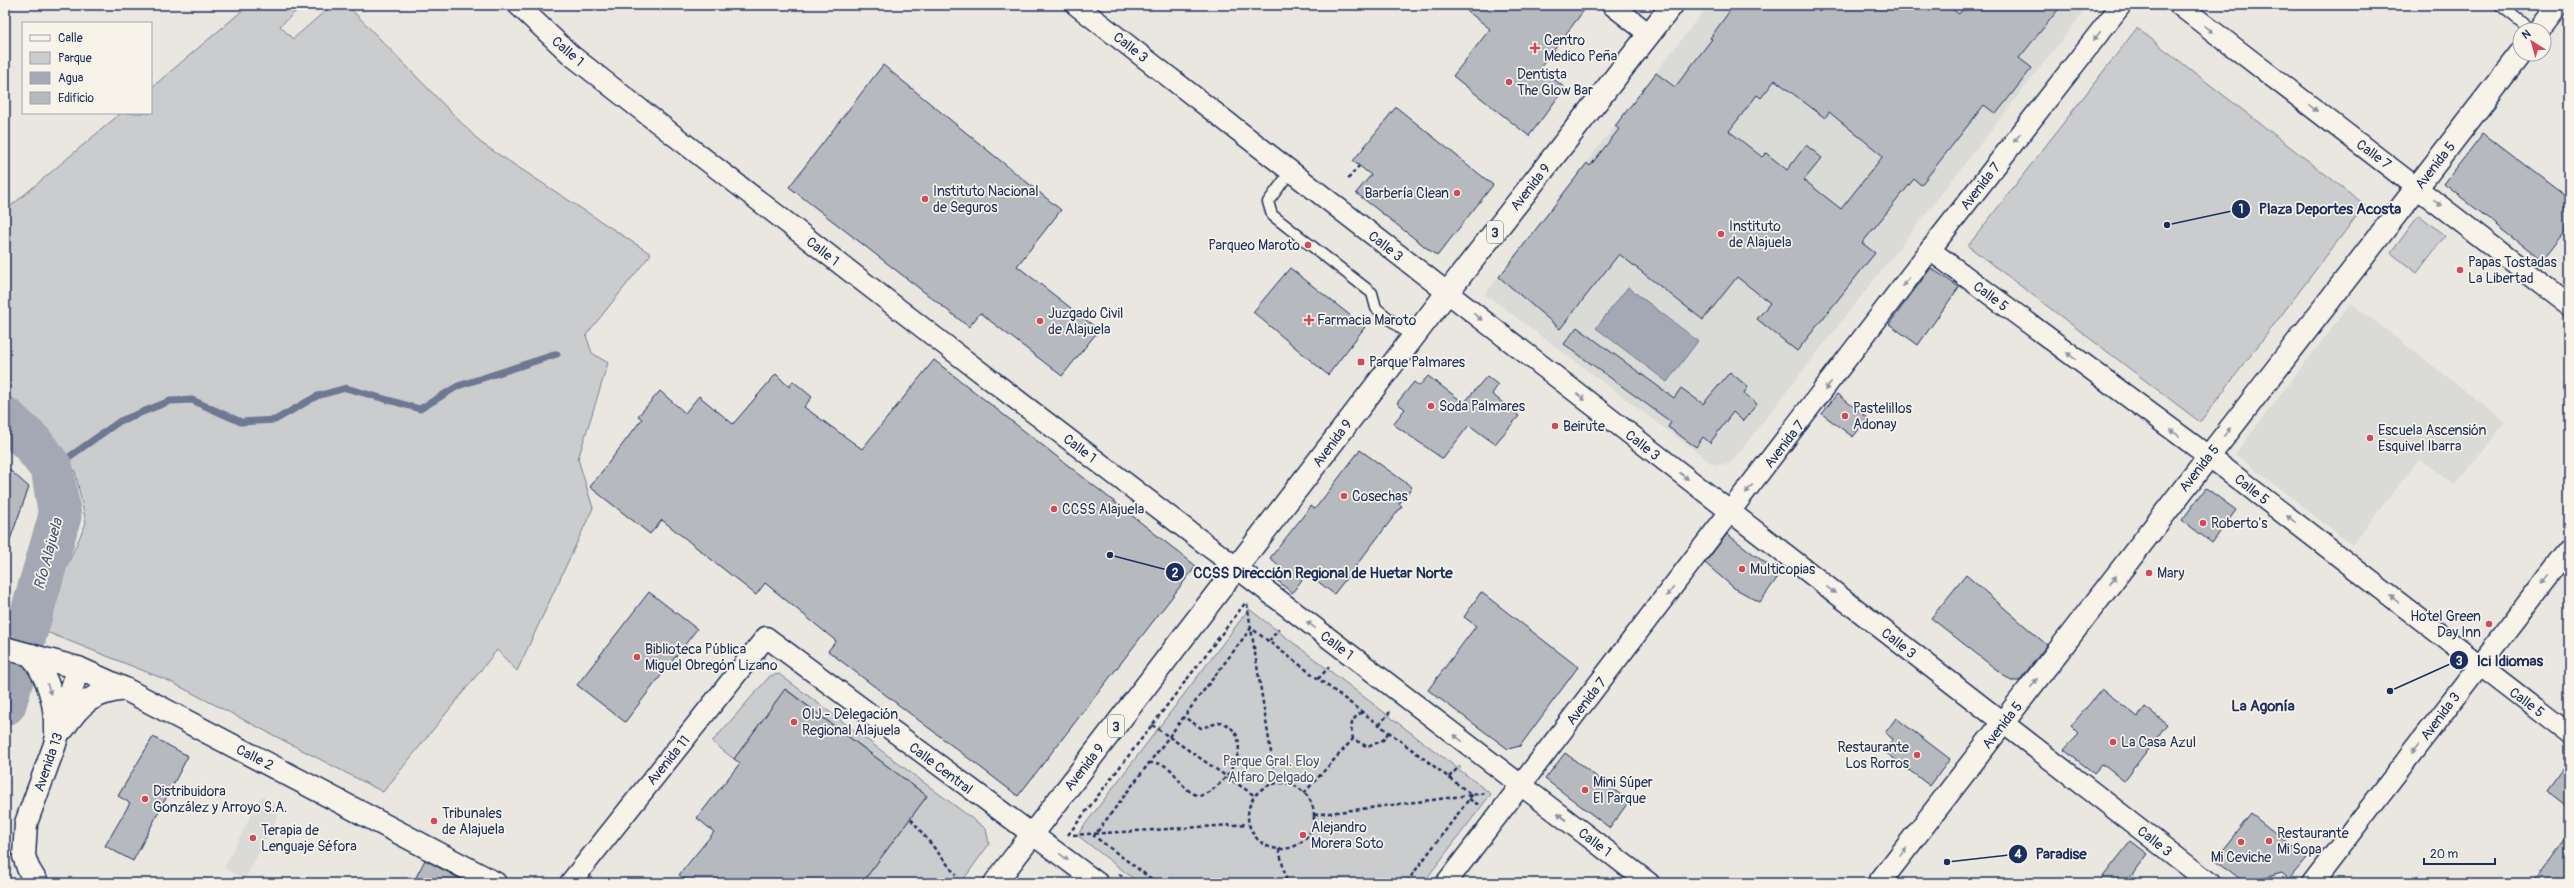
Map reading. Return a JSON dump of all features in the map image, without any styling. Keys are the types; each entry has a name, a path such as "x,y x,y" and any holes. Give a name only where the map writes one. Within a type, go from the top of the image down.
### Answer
{"main road":[{"name":"Avenida 9","path":"995,883 1447,293 1672,5"},
{"path":"2545,22 2558,5"},
{"name":"Avenida 5","path":"1879,883 2514,62"},
{"name":"Calle 2","path":"5,648 78,668 125,689 495,883"},
{"path":"31,654 42,669 51,694 55,720 54,747"},
{"name":"Avenida 13","path":"37,883 28,868 24,856 26,823 54,747 78,668"},
{"path":"54,747 74,713 88,699 104,691 125,689"}],"street":[{"name":"Calle 1","path":"518,5 571,55 640,109 1237,569 1649,883"},
{"name":"Calle 3","path":"1076,5 2210,883"},
{"path":"1612,5 1649,34"},
{"name":"Avenida 7","path":"1446,883 1731,513 1930,250 2121,5"},
{"name":"Calle 7","path":"2178,5 2418,187 2569,305"},
{"name":"Calle 5","path":"1930,250 2208,457 2569,734"},
{"name":"Avenida 3","path":"2312,883 2569,549"},
{"name":"Calle Central","path":"766,637 1098,883"},
{"name":"Avenida 11","path":"570,883 766,637"}],"lane":[{"path":"2500,5 2521,22"},
{"path":"1290,172 1268,202 1272,215 1372,293 1376,308 1413,338"}],"path":[{"path":"1348,180 1359,166"},
{"path":"1247,601 1252,605"},
{"path":"1247,601 1276,783"},
{"path":"1068,835 1247,601"},
{"path":"1269,642 1281,627 1275,622"},
{"path":"1251,628 1472,795"},
{"path":"1094,836 1251,628"},
{"path":"1318,679 1331,665 1325,660"},
{"path":"1385,706 1397,715"},
{"path":"1379,725 1391,710"},
{"path":"1362,712 1354,717 1350,727 1353,739 1368,747 1383,740 1389,732"},
{"path":"1149,763 1164,764 1172,769 1181,784 1198,796 1206,794 1226,775 1235,763 1238,752 1240,742 1235,731 1221,722 1201,728 1184,717"},
{"path":"1152,725 1255,796"},
{"path":"1304,793 1353,739"},
{"path":"1456,759 1468,768"},
{"path":"1449,778 1462,764"},
{"path":"1276,783 1288,783 1304,793 1312,804 1314,815 1308,836 1300,843 1279,849 1260,842 1248,824 1248,813 1255,796 1266,786 1276,783"},
{"path":"1314,815 1492,793"},
{"path":"1406,883 1472,795"},
{"path":"911,819 956,875"},
{"path":"1068,835 1094,836 1248,824"},
{"path":"1068,835 1074,840"},
{"path":"1094,836 1157,883"},
{"path":"1279,849 1287,883"},
{"path":"1118,874 1131,883"}],"shaded area":[{"name":"Instituto de Alajuela","path":"1708,5 2089,5 1730,464 1714,465 1485,294"},
{"name":"Escuela Ascensión Esquivel Ibarra","path":"2351,303 2506,422 2455,485 2419,459 2352,545 2235,454"},
{"name":"Terapia de Lenguaje Séfora","path":"261,796 282,808 245,879 224,868"}],"green space":[{"path":"249,5 303,5 280,26 293,39 332,5 347,5 481,143 651,254 586,335 592,353 608,363 578,459 593,508 517,671 497,650 383,792 169,681 39,629 86,523 75,471 39,430 5,400 5,211 120,114 152,114 152,87"},
{"path":"2137,28 2365,205 2200,422 1968,246"},
{"path":"2419,215 2445,236 2417,273 2391,253"},
{"name":"Parque Gral. Eloy Alfaro Delgado","path":"1249,609 1491,794 1423,883 1139,883 1077,835"},
{"path":"779,674 986,829 989,844 961,883 862,883 927,796 786,689 734,759 712,742 770,676"}],"water":[{"path":"1628,287 1698,341 1667,382 1596,328"}],"building":[{"path":"1460,5 1588,5 1540,68 1565,88 1529,136 1453,76 1490,29"},
{"name":"Instituto de Alajuela","path":"1734,5 1946,5 1959,14 1966,5 2062,5 2019,58 2032,68 1996,114 1984,105 1921,185 1914,179 1862,243 1875,253 1797,351 1757,319 1770,303 1737,277 1703,320 1619,254 1560,329 1499,277 1587,163 1590,166 1619,129 1615,126 1656,73 1675,87 1712,39 1710,38","holes":["1775,80 1825,118 1829,112 1883,156 1841,209 1804,180 1822,158 1806,145 1787,170 1766,153 1762,157 1729,131 1757,95 1761,98"]},
{"name":"Instituto Nacional de Seguros","path":"883,65 1061,210 1017,266 1099,330 1062,376 980,313 969,327 789,187"},
{"path":"1396,107 1493,185 1437,256 1356,193 1371,175 1353,161"},
{"path":"2483,133 2569,199 2569,226 2542,260 2444,184"},
{"name":"Farmacia Maroto","path":"1290,268 1365,327 1328,375 1253,312"},
{"path":"1931,268 1959,287 1918,345 1889,324"},
{"path":"1577,327 1674,398 1681,388 1703,404 1730,372 1748,387 1744,393 1757,404 1743,421 1733,412 1710,443 1703,437 1696,447 1668,427 1671,422 1564,344"},
{"path":"934,360 1196,566 1018,796 828,651 836,641 765,583 756,595 662,520 650,534 590,487 642,419 638,416 660,391 685,413 699,396 733,424 776,374 789,387 793,381 812,397 804,407 862,449"},
{"path":"1428,376 1464,403 1487,376 1498,385 1492,394 1519,416 1495,444 1469,425 1443,459 1393,424 1405,409 1397,403 1414,382 1419,386"},
{"name":"Pastelillos Adonay","path":"1837,394 1868,418 1853,437 1822,414"},
{"path":"1360,450 1412,487 1399,504 1402,506 1334,594 1307,573 1292,593 1271,575 1280,566 1270,558 1311,506 1315,509"},
{"path":"5,466 29,487 7,548 5,548"},
{"path":"2206,488 2236,510 2212,543 2182,520"},
{"name":"Multicopias","path":"1727,534 1780,574 1760,602 1734,588 1705,563"},
{"path":"1966,575 2047,645 2019,681 2011,681 1931,618"},
{"name":"Biblioteca Pública Miguel Obregón Lizano","path":"649,592 697,629 625,722 577,685"},
{"path":"1481,592 1578,667 1520,746 1508,749 1428,690 1476,626 1464,617"},
{"path":"785,689 927,796 862,883 690,883 679,875 714,832 697,818 740,763 734,759"},
{"name":"La Casa Azul","path":"2102,689 2138,717 2145,707 2167,724 2124,781 2102,764 2094,773 2064,750 2079,734 2071,726"},
{"name":"Restaurante Los Rorros","path":"1896,718 1950,759 1930,786 1884,751 1893,739 1885,733"},
{"name":"Distribuidora González y Arroyo S.A.","path":"153,737 188,756 133,861 105,846 130,803 118,796"},
{"path":"1565,753 1629,801 1610,828 1545,779"},
{"path":"2569,759 2569,808 2546,790"},
{"name":"Restaurante Mi Sopa","path":"2251,814 2307,858 2289,879 2282,873 2245,883 2215,859"},
{"path":"2569,834 2569,883 2532,883"},
{"path":"2131,841 2148,854 2126,883 2098,883"},
{"path":"425,860 468,883 413,883"}],"waterway":[{"path":"52,469 120,421 170,401 192,400 241,422 275,420 317,396 346,388 420,409 458,386 557,354"},
{"name":"Río Alajuela","path":"5,418 32,443 52,469 60,516 5,704"}],"place":[{"name":"Centro Medico Peña","path":"1535,48"},
{"name":"Dentista The Glow Bar","path":"1509,82"},
{"name":"Barbería Clean","path":"1457,193"},
{"name":"Instituto Nacional de Seguros","path":"925,199"},
{"name":"Plaza Deportes Acosta","path":"2167,225"},
{"name":"Instituto de Alajuela","path":"1721,234"},
{"name":"Parqueo Maroto","path":"1308,245"},
{"name":"Papas Tostadas La Libertad","path":"2460,270"},
{"name":"Farmacia Maroto","path":"1309,320"},
{"name":"Juzgado Civil de Alajuela","path":"1040,321"},
{"name":"Parque Palmares","path":"1361,362"},
{"name":"Soda Palmares","path":"1431,406"},
{"name":"Pastelillos Adonay","path":"1845,416"},
{"name":"Beirute","path":"1555,426"},
{"name":"Escuela Ascensión Esquivel Ibarra","path":"2370,438"},
{"name":"Cosechas","path":"1344,496"},
{"name":"CCSS Alajuela","path":"1054,509"},
{"name":"Roberto's","path":"2203,523"},
{"name":"CCSS Dirección Regional de Huetar Norte","path":"1110,555"},
{"name":"Multicopias","path":"1742,569"},
{"name":"Mary","path":"2149,573"},
{"name":"Hotel Green Day Inn","path":"2489,624"},
{"name":"Biblioteca Pública Miguel Obregón Lizano","path":"637,657"},
{"name":"Ici Idiomas","path":"2390,691"},
{"name":"OIJ - Delegación Regional Alajuela","path":"794,722"},
{"name":"La Casa Azul","path":"2113,742"},
{"name":"Restaurante Los Rorros","path":"1917,755"},
{"name":"Mini Súper El Parque","path":"1585,790"},
{"name":"Distribuidora González y Arroyo S.A.","path":"145,799"},
{"name":"Tribunales de Alajuela","path":"434,821"},
{"name":"Alejandro Morera Soto","path":"1303,835"},
{"name":"Terapia de Lenguaje Séfora","path":"253,838"},
{"name":"Restaurante Mi Sopa","path":"2269,841"},
{"name":"Mi Ceviche","path":"2241,842"},
{"name":"Paradise","path":"1947,862"}],"district":[{"name":"La Agonía","path":"2263,706"}]}
